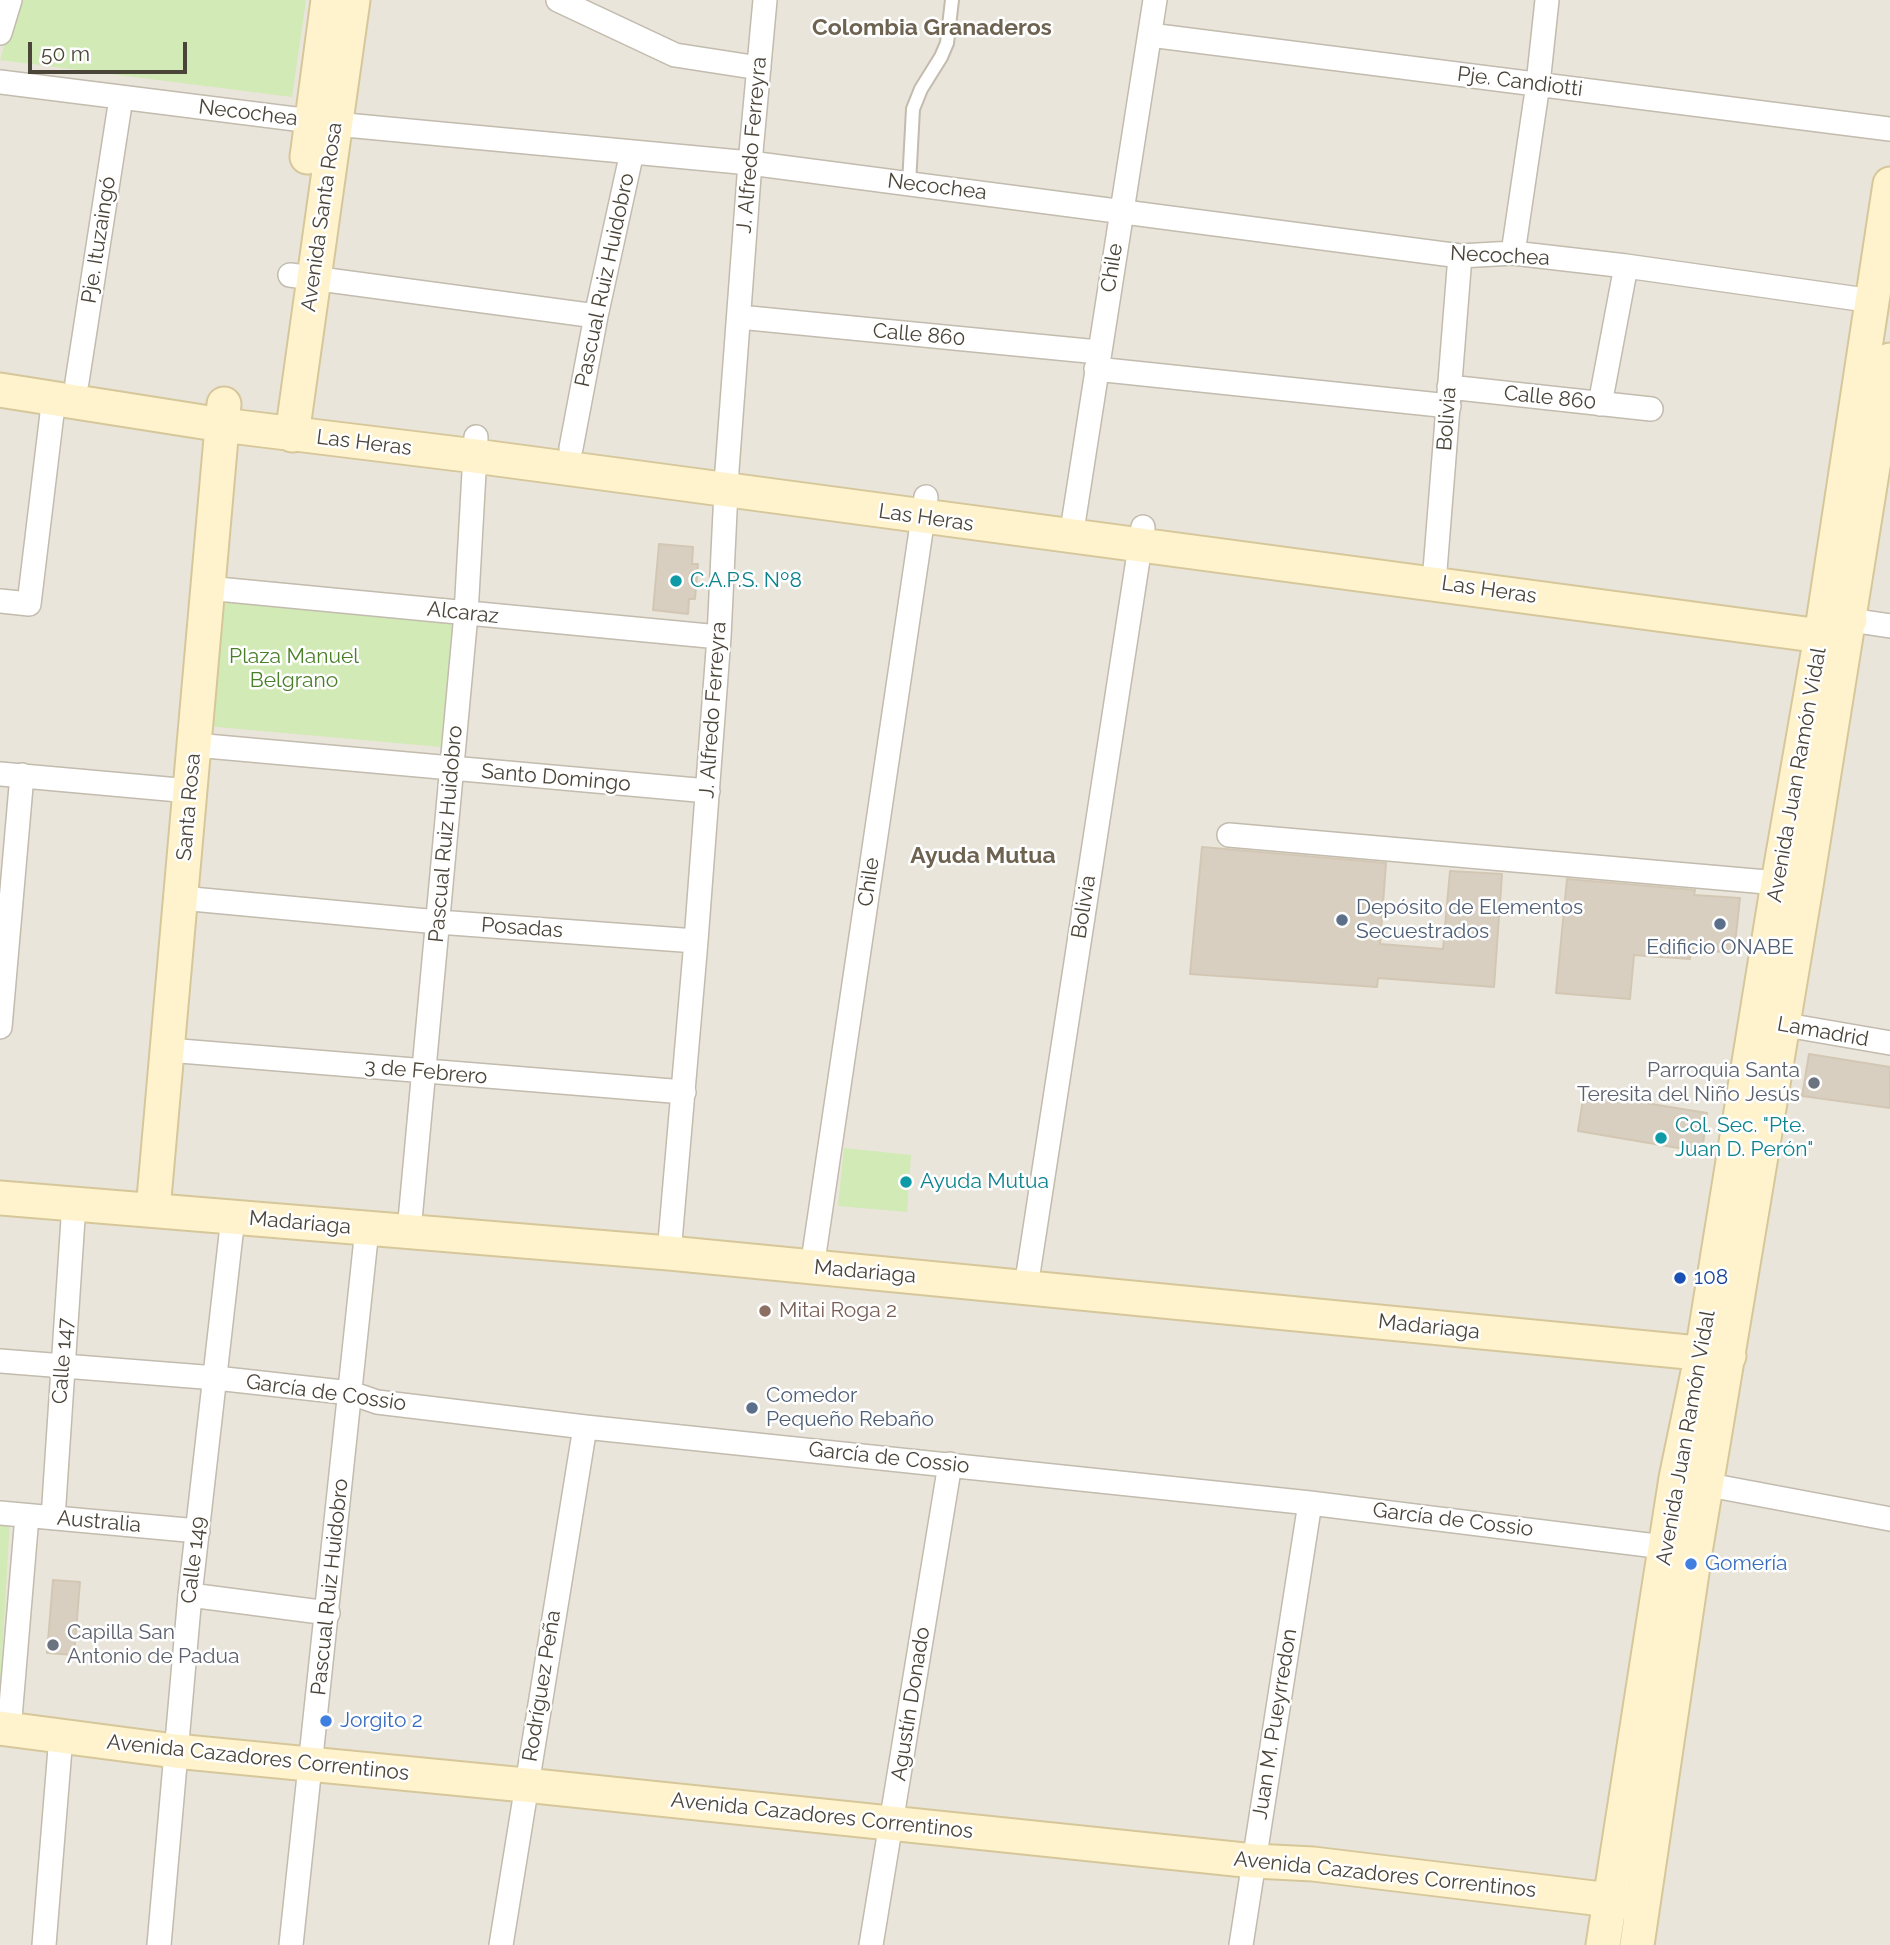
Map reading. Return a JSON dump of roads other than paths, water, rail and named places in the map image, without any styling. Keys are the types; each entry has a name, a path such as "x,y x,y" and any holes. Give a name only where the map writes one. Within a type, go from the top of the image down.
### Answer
{"main road":[{"name":"Avenida Santa Rosa","path":"282,422 323,122 328,0"},
{"name":"Avenida Santa Rosa","path":"323,122 353,0"},
{"name":"Avenida Juan Ramón Vidal","path":"1603,1945 1680,1549 1770,1023 1831,624 1890,184"},
{"name":"Avenida Juan Ramón Vidal","path":"1770,1023 1778,883 1831,624 1890,360"},
{"name":"Las Heras","path":"0,372 66,389 223,414 1142,537 1831,624"},
{"name":"Las Heras","path":"0,390 66,389"},
{"name":"Santa Rosa","path":"153,1210 223,414"},
{"name":"Las Heras","path":"476,447 571,448 727,481"},
{"name":"Madariaga","path":"0,1198 669,1253 1715,1354"},
{"name":"Avenida Juan Ramón Vidal","path":"1637,1945 1680,1549"},
{"name":"Avenida Cazadores Correntinos","path":"4,1729 310,1765 526,1784 1254,1861 1313,1864 1643,1904"}],"street":[{"path":"0,33 10,0"},
{"path":"558,0 675,55 759,68"},
{"name":"J. Alfredo Ferreyra","path":"669,1253 708,791 727,481 750,163 765,0"},
{"name":"Chile","path":"1072,527 1154,0"},
{"path":"1513,253 1538,84 1547,0"},
{"name":"Pje. Candiotti","path":"1150,35 1890,129"},
{"name":"Necochea","path":"0,82 323,122 750,163 1461,256 1513,253 1873,301"},
{"name":"Pje. Ituzaingó","path":"0,601 29,604 121,98"},
{"name":"Pascual Ruiz Huidobro","path":"571,448 596,316 632,152"},
{"name":"Bolivia","path":"1435,574 1461,256"},
{"path":"1600,404 1626,266"},
{"path":"302,276 596,316"},
{"name":"Calle 860","path":"739,317 1097,360 1449,396 1651,409"},
{"name":"Pascual Ruiz Huidobro","path":"409,1231 466,614 476,447"},
{"name":"Chile","path":"812,1268 925,507"},
{"name":"Bolivia","path":"1026,1287 1142,537"},
{"name":"Alcaraz","path":"207,588 719,637"},
{"name":"Las Heras","path":"1831,624 1890,626"},
{"name":"Santo Domingo","path":"195,745 708,791"},
{"path":"0,1027 11,775 190,790"},
{"path":"1229,835 1778,883"},
{"name":"Posadas","path":"181,898 438,922 696,941"},
{"name":"Lamadrid","path":"1770,1023 1890,1043"},
{"name":"3 de Febrero","path":"168,1050 684,1093"},
{"name":"Calle 147","path":"53,1518 74,1204"},
{"name":"Calle 149","path":"159,1945 190,1595 233,1217"},
{"name":"Pascual Ruiz Huidobro","path":"291,1945 367,1229"},
{"name":"García de Cossio","path":"0,1361 216,1378 351,1393 377,1402 1310,1503 1680,1549"},
{"name":"Rodríguez Peña","path":"501,1945 585,1426"},
{"name":"Agustín Donado","path":"872,1945 950,1464"},
{"path":"1691,1482 1890,1519"},
{"name":"Juan M. Pueyrredon","path":"1241,1945 1310,1503"},
{"name":"Australia","path":"0,1513 198,1531"},
{"path":"4,1729 27,1516"},
{"path":"190,1595 328,1614"},
{"path":"44,1945 61,1736"}],"lane":[{"path":"909,184 913,109 947,43 952,0"}],"place":[{"name":"C.A.P.S. Nº8","path":"676,581"},
{"name":"Depósito de Elementos Secuestrados","path":"1342,920"},
{"name":"Edificio ONABE","path":"1720,924"},
{"name":"Parroquia Santa Teresita del Niño Jesús","path":"1814,1083"},
{"name":"Col. Sec. \"Pte. Juan D. Perón\"","path":"1661,1138"},
{"name":"Ayuda Mutua","path":"906,1182"},
{"name":"108","path":"1680,1278"},
{"name":"Mitai Roga 2","path":"765,1311"},
{"name":"Comedor Pequeño Rebaño","path":"752,1408"},
{"name":"Gomería","path":"1691,1564"},
{"name":"Capilla San Antonio de Padua","path":"53,1645"},
{"name":"Jorgito 2","path":"326,1721"}],"district":[{"name":"Colombia Granaderos","path":"932,28"},
{"name":"Ayuda Mutua","path":"983,856"}],"park label":[{"name":"Plaza Manuel Belgrano","path":"294,669"}]}
